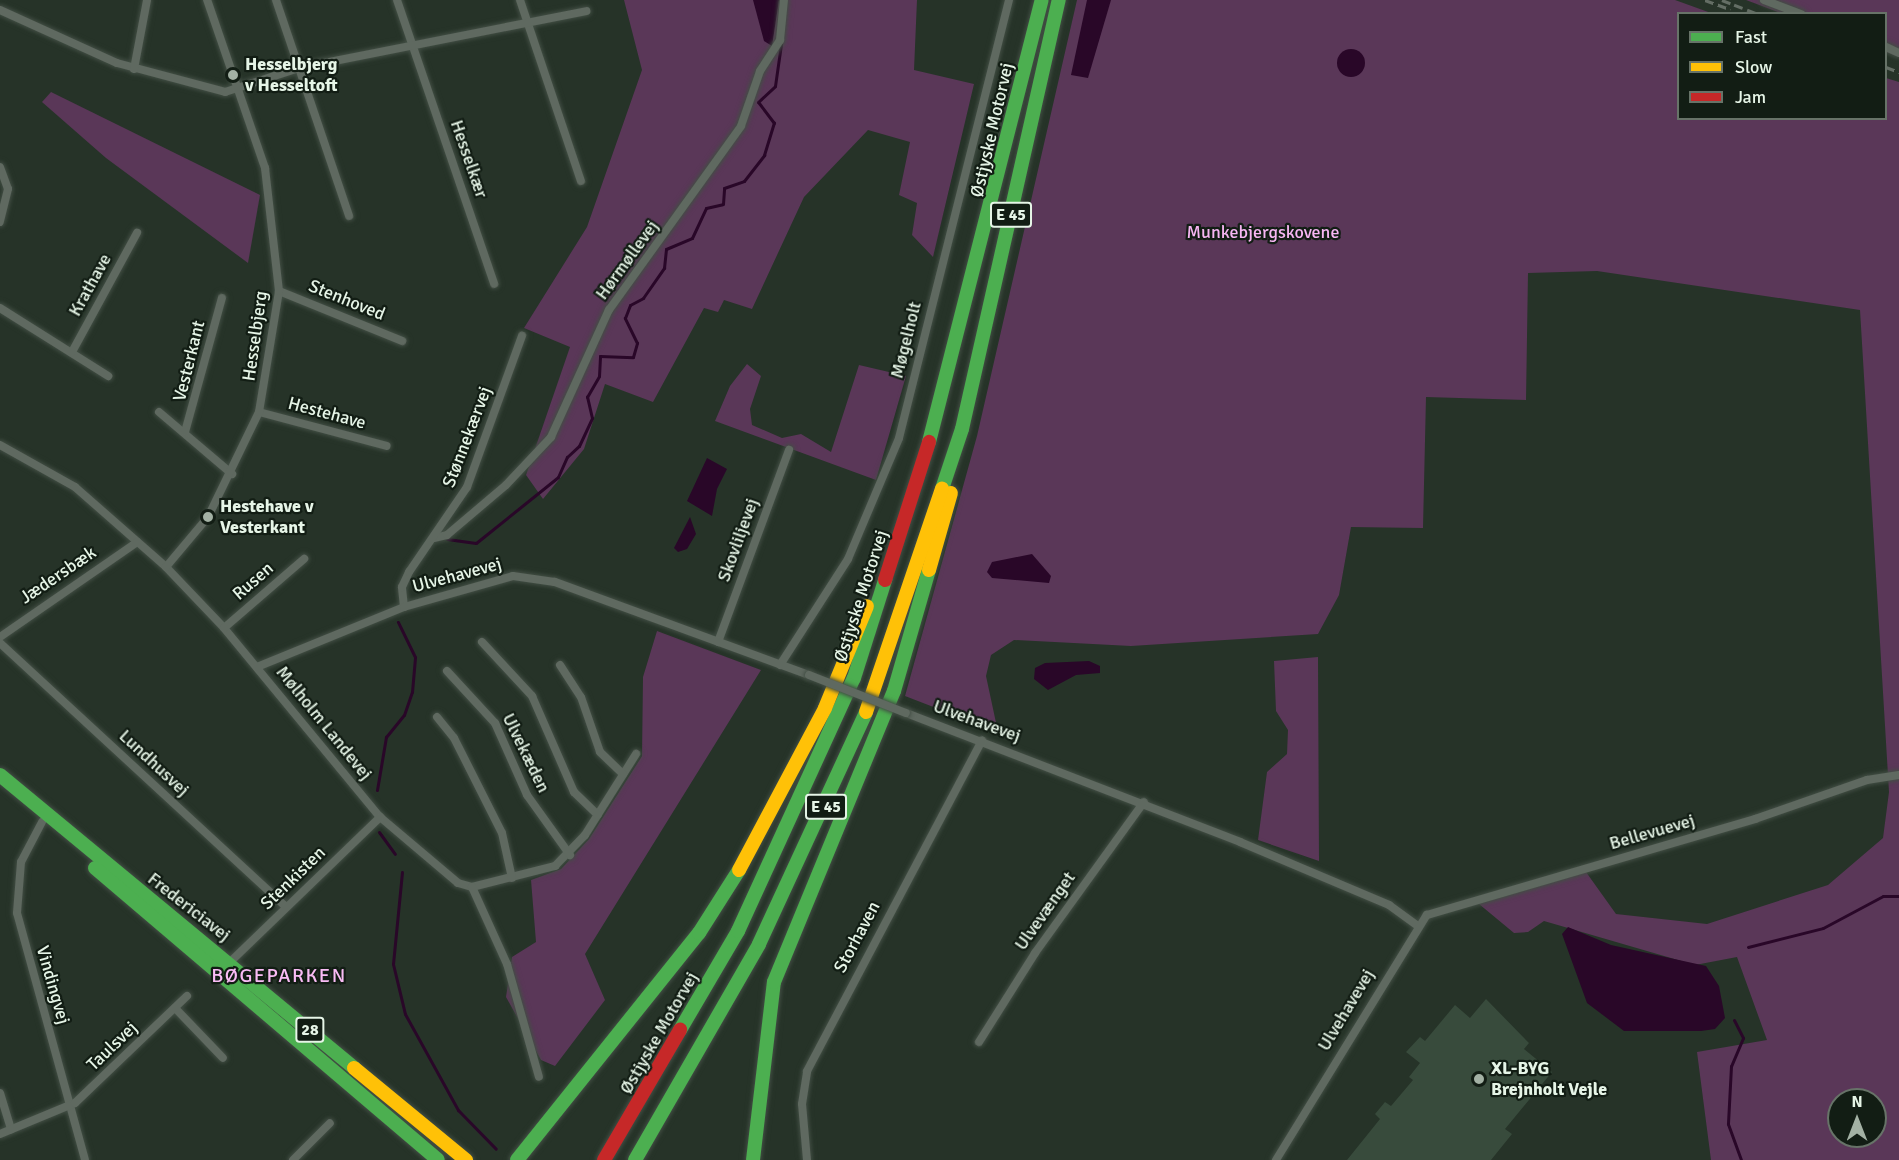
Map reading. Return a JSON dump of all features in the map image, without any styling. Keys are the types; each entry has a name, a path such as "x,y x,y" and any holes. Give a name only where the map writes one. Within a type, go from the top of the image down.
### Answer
{"main road":[{"name":"Østjyske Motorvej","path":"604,1160 738,931 804,792 854,678 904,520 988,223 1042,0"},
{"name":"Østjyske Motorvej","path":"635,1160 685,1081 820,822 878,686 962,429 1059,0"},
{"path":"753,1160 774,982 894,691 962,450 962,429"},
{"path":"517,1160 687,949 732,882 825,708 904,520"},
{"name":"Fredericiavej","path":"0,775 230,962 466,1160"},
{"name":"Fredericiavej","path":"0,785 438,1160"}],"street":[{"path":"134,69 147,0"},
{"name":"Hesselbjerg","path":"166,567 208,517 232,474 259,412 279,291 274,210 237,88 207,0"},
{"path":"276,0 349,216"},
{"name":"Hesselkær","path":"398,0 494,284"},
{"path":"520,0 581,181"},
{"name":"Hørmøllevej","path":"434,538 447,535 506,485 551,438 609,310 741,126 760,71 780,40 784,0"},
{"name":"Møgelholt","path":"780,665 824,605 848,559 899,438 1009,0"},
{"path":"1764,0 1796,12"},
{"path":"0,10 134,69 211,91 237,88 299,68 586,11"},
{"path":"0,167 8,202 0,222"},
{"name":"Krathave","path":"72,352 137,233"},
{"name":"Stenhoved","path":"279,291 402,340"},
{"name":"Vesterkant","path":"185,432 222,298"},
{"path":"0,308 108,376"},
{"name":"Stønnekærvej","path":"404,607 402,587 467,487 522,336"},
{"name":"Vesterkant","path":"159,412 232,474"},
{"name":"Hestehave","path":"259,412 387,447"},
{"name":"Mølholm Landevej","path":"0,444 75,488 166,567 224,628 380,817 458,883 472,886"},
{"name":"Skovliljevej","path":"718,642 789,450"},
{"name":"Jædersbæk","path":"0,637 137,542"},
{"name":"Rusen","path":"224,628 304,559"},
{"name":"Ulvehavevej","path":"257,667 404,607 494,579 536,578 809,675 1144,802 1389,905 1417,925 1276,1160"},
{"name":"Ulvekæden","path":"482,642 532,696 574,792 598,815"},
{"name":"Lundhusvej","path":"0,643 286,907"},
{"path":"560,664 581,697 600,752 623,774"},
{"name":"Ulvekæden","path":"447,670 495,723 527,795 570,855"},
{"path":"437,717 454,738 502,833 512,878"},
{"name":"Storhaven","path":"807,1160 802,1104 807,1071 982,740"},
{"path":"539,1077 507,964 472,886 535,874 570,855 636,754"},
{"name":"Bellevuevej","path":"1417,925 1427,915 1867,780 1899,775"},
{"name":"Ulvevænget","path":"979,1042 1035,953 1144,802"},
{"name":"Stenkisten","path":"230,962 380,817"},
{"name":"Vindingvej","path":"42,822 21,862 16,907 85,1160"},
{"name":"Taulsvej","path":"0,1134 69,1105 187,996"},
{"path":"175,1008 223,1058"},
{"path":"0,1093 11,1129"},
{"path":"293,1160 330,1123"}],"green space":[{"path":"624,0 917,0 914,70 974,84 933,257 912,235 917,203 899,195 910,142 868,130 804,197 752,309 724,300 718,312 704,308 653,402 605,384 584,449 543,499 526,475 570,347 524,328 587,227 642,70"},
{"name":"Munkebjergskovene","path":"1077,0 1675,0 1708,12 1677,12 1677,120 1887,120 1887,78 1899,82 1899,1160 1711,1160 1697,1052 1767,1040 1737,957 1695,965 1544,921 1528,932 1514,933 1479,904 1586,872 1616,914 1707,924 1828,885 1883,838 1889,792 1860,310 1597,271 1528,273 1526,400 1426,397 1423,528 1351,527 1339,595 1318,634 1131,646 1014,640 991,655 986,676 998,732 905,696 977,436"},
{"path":"1746,0 1899,0 1899,57 1887,52 1887,12 1778,12"},
{"path":"51,92 260,195 248,263 106,158 42,102"},
{"path":"747,364 761,376 750,409 752,425 782,438 801,434 831,452 859,365 906,376 876,480 715,421 730,386"},
{"path":"657,631 761,670 585,954 605,1000 555,1066 541,1060 506,997 512,957 536,942 531,880 561,869 589,839 642,756 643,677"},
{"path":"1318,657 1319,861 1258,840 1267,772 1287,754 1288,730 1276,711 1274,661"}],"shaded area":[{"path":"753,0 779,0 772,46 764,41"},
{"path":"1087,0 1111,0 1088,78 1071,75"},
{"path":"1351,49 1361,53 1365,63 1361,73 1351,77 1341,73 1337,63 1341,53"},
{"path":"707,458 727,469 717,489 712,516 687,501"},
{"path":"690,517 696,534 687,549 678,552 674,548"},
{"path":"1032,554 1051,576 1049,583 992,578 987,572 992,562"},
{"path":"1089,661 1100,666 1100,673 1076,675 1048,690 1034,679 1035,668 1045,663"},
{"path":"1568,927 1611,945 1706,966 1719,986 1725,1018 1715,1029 1701,1031 1624,1031 1587,1003 1562,934"}],"building":[{"name":"XL-BYG Brejnholt Vejle","path":"1486,999 1529,1043 1524,1049 1552,1072 1505,1129 1512,1134 1491,1160 1347,1160 1380,1119 1375,1114 1385,1102 1391,1106 1413,1080 1409,1077 1420,1063 1406,1052 1420,1037 1425,1041 1455,1005 1470,1018"}],"waterway":[{"path":"447,539 476,543 558,477 567,457 579,446 592,418 587,397 599,376 600,356 633,357 637,343 625,318 630,305 643,298 664,268 666,249 692,238 706,208 723,204 724,188 744,181 764,155 774,123 758,102 775,86 781,44"},
{"path":"377,790 386,737 404,715 412,692 415,657 398,622"},
{"path":"379,832 395,854"},
{"path":"402,872 393,964 405,1014 458,1110 496,1149"},
{"path":"1748,947 1823,928 1883,896 1899,896"},
{"path":"1734,1020 1743,1038 1731,1066 1728,1124 1741,1160"}],"railway":[{"path":"1705,0 1730,9"},
{"path":"1722,0 1754,12"},
{"path":"1887,67 1899,72"}],"traffic: fast":[{"path":"929,442 1042,0"},
{"path":"942,489 962,429 1059,0"},
{"path":"753,1160 774,982 894,691 929,570"},
{"path":"680,1030 738,931 854,678 885,580"},
{"path":"635,1160 759,944 866,712"},
{"path":"0,775 354,1068"},
{"path":"95,868 438,1160"},
{"path":"517,1160 699,933 739,870"}],"traffic: slow":[{"path":"866,712 942,489"},
{"path":"929,570 951,493"},
{"path":"739,870 825,708 867,606"},
{"path":"354,1068 466,1160"}],"traffic: jam":[{"path":"885,580 929,442"},
{"path":"604,1160 680,1030"}],"place":[{"name":"Hesselbjerg v Hesseltoft","path":"233,75"},
{"name":"Hestehave v Vesterkant","path":"208,517"},
{"name":"XL-BYG Brejnholt Vejle","path":"1479,1079"}],"district":[{"name":"BØGEPARKEN","path":"279,975"}]}
